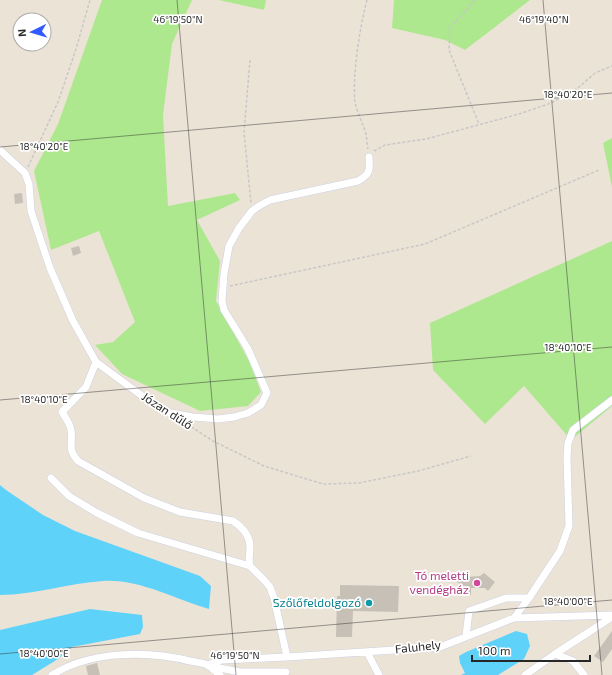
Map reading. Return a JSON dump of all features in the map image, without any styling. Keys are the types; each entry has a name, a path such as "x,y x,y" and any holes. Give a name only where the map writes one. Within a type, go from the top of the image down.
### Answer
{"street":[{"path":"0,150 26,173"},
{"path":"223,287 229,246 239,228 252,211 270,200 358,181 366,176 369,170 369,157"},
{"name":"Józan dűlő","path":"26,173 29,184 31,211 50,268 74,321 96,362 145,398 170,413 218,419 234,417 248,413 261,405 265,398 266,393 264,386 248,349 224,310 222,302 223,287"},
{"path":"96,362 86,387 62,412 71,431 70,444 72,454 78,462 144,498 180,512 233,521 240,526 249,539 250,547 248,560 250,566 270,587 274,598 287,657"},
{"path":"514,618 560,551 569,526 567,457 568,443 573,430 612,400"},
{"path":"52,478 69,496 97,513 138,533 250,566"},
{"path":"466,636 469,611 506,598 529,598"},
{"path":"514,618 612,616"},
{"path":"525,675 612,616"},
{"name":"Faluhely","path":"207,665 222,660 440,647 514,618"},
{"path":"367,652 379,675"},
{"name":"Faluhely","path":"52,675 61,669 86,660 119,654 173,656 207,665 220,675"},
{"path":"555,654 573,661 584,675"},
{"path":"207,665 240,672 286,672"}],"path":[{"path":"26,173 58,102 76,49 90,0"},
{"path":"367,0 360,33 356,70 355,103 367,135 369,157"},
{"path":"475,0 450,28 449,50 479,124"},
{"path":"250,60 244,132 252,211"},
{"path":"369,157 376,149 386,145 426,139 519,114 552,103 578,88 595,73 612,66"},
{"path":"223,287 425,244 599,170"},
{"name":"Józan dűlő","path":"182,421 213,442 264,466 323,484 359,483 418,471 471,456"}],"green space":[{"path":"102,0 192,0 172,44 163,115 168,206 235,193 240,200 197,220 220,261 216,301 249,361 261,392 248,406 200,411 122,374 95,345 113,342 135,322 99,231 51,250 34,171 58,124"},
{"path":"219,0 266,0 264,10"},
{"path":"394,0 530,0 465,50 445,40 392,28"},
{"path":"612,138 612,187 603,143"},
{"path":"612,241 612,406 571,440 524,386 485,424 433,370 430,323"}],"water":[{"path":"0,485 43,515 75,531 200,576 211,586 209,609 144,586 117,581 90,582 26,593 0,595"},
{"path":"90,609 142,615 143,627 140,634 72,647 58,659 32,675 0,675 0,630"},
{"path":"516,631 527,634 530,646 524,659 498,675 461,675 465,673 460,663 459,656"}],"building":[{"path":"22,193 23,203 15,204 14,194"},
{"path":"79,246 81,253 73,256 71,248"},
{"name":"Tó meletti vendégház","path":"484,573 495,582 488,591 485,588 471,588 471,595 460,594 460,584 457,582 461,575 465,577 480,576"},
{"name":"Szőlőfeldolgozó","path":"340,585 399,586 398,612 353,611 352,637 336,637 337,596 340,596"},
{"path":"612,631 612,649 603,662 594,656"},
{"path":"97,663 100,675 88,675 86,666"}],"place":[{"name":"Tó meletti vendégház","path":"477,583"},
{"name":"Szőlőfeldolgozó","path":"369,603"}]}
